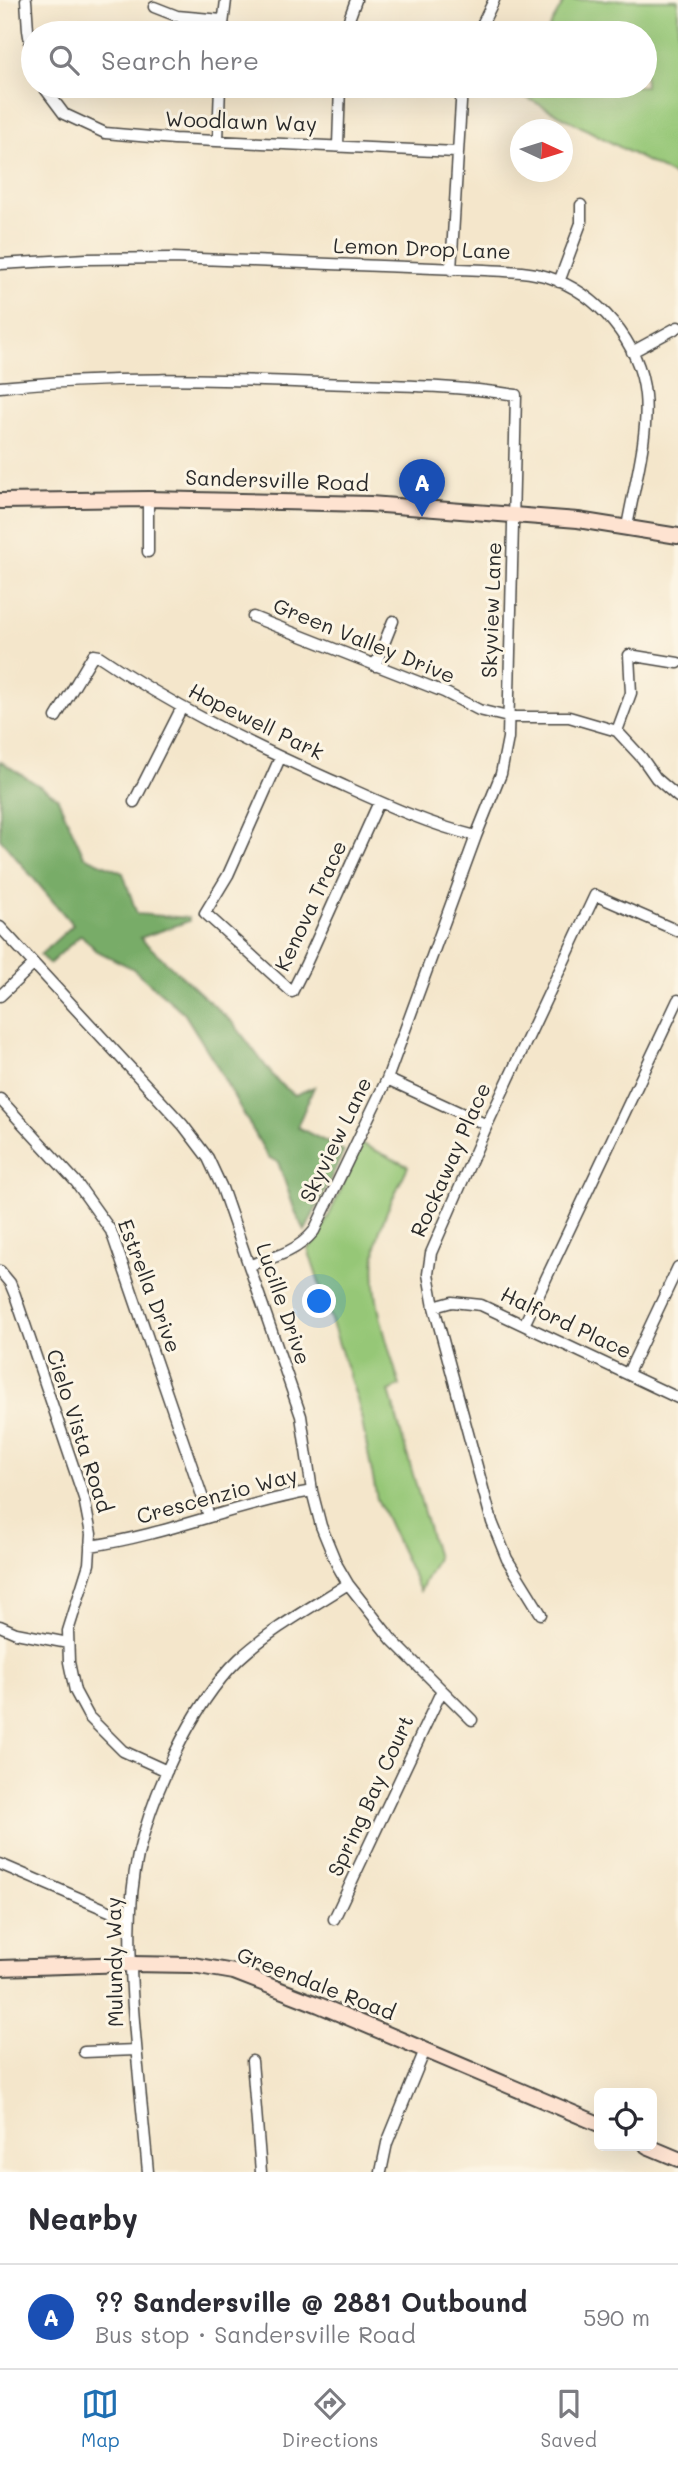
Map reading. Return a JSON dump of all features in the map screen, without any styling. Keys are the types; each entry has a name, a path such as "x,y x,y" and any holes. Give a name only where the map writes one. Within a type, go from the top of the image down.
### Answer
{"street":[{"path":"26,0 27,21"},
{"path":"154,7 177,16 222,20 226,0"},
{"path":"348,21 356,0"},
{"path":"484,21 494,0"},
{"name":"Woodlawn Way","path":"52,98 64,114 105,133 456,152"},
{"path":"218,140 220,98"},
{"path":"338,145 340,98"},
{"path":"451,270 461,98"},
{"path":"559,282 581,223 581,205"},
{"name":"Lemon Drop Lane","path":"0,264 172,258 514,272 534,274 559,282 584,296 614,323 632,352 642,380 644,427 627,527"},
{"path":"632,352 678,327"},
{"name":"Skyview Lane","path":"0,387 66,381 176,379 352,384 516,395 508,738 500,774 387,1079 314,1231 304,1243 290,1252 250,1265"},
{"path":"148,499 148,552"},
{"name":"Sandersville Road","path":"0,501 148,499 370,504 578,520 678,536"},
{"name":"Green Valley Drive","path":"253,617 444,692 479,710 508,717 569,717 617,731"},
{"path":"374,666 393,621"},
{"name":"Hopewell Park","path":"56,717 93,655 99,656 181,709 280,758 379,802 476,836"},
{"path":"678,663 629,655 631,693 617,731 656,778 678,797"},
{"path":"134,802 181,709"},
{"name":"Kenova Trace","path":"280,758 228,875 205,913 292,992 379,802"},
{"name":"Rockaway Place","path":"541,1614 507,1559 492,1522 434,1307 429,1274 431,1253 487,1125 595,895 678,931"},
{"name":"Lucille Drive","path":"0,927 183,1125 208,1158 250,1265 301,1416 312,1491 321,1525 337,1565 348,1584 392,1640 472,1720"},
{"path":"0,996 33,965"},
{"path":"524,1325 678,1000"},
{"path":"387,1079 487,1125"},
{"name":"Estrella Drive","path":"0,1099 76,1182 111,1231 209,1516"},
{"path":"628,1373 678,1267"},
{"name":"Cielo Vista Road","path":"0,1271 10,1283 15,1295 84,1498 91,1534 89,1564 68,1632 69,1662 75,1691 89,1717 123,1751 167,1771"},
{"name":"Halford Place","path":"434,1307 452,1302 481,1305 678,1398"},
{"name":"Crescenzio Way","path":"90,1546 142,1537 256,1502 312,1491"},
{"name":"Mulundy Way","path":"148,2172 130,1964 130,1920 137,1857 167,1771 187,1727 209,1695 238,1659 269,1635 348,1584"},
{"path":"0,1626 16,1633 68,1643"},
{"name":"Spring Bay Court","path":"334,1919 442,1690"},
{"path":"0,1864 130,1920"},
{"name":"Greendale Road","path":"0,1968 193,1965 234,1972 319,2005 594,2122"},
{"path":"84,2052 136,2050"},
{"path":"381,2172 387,2143 425,2050"},
{"path":"252,2061 261,2172"},
{"path":"657,2151 678,2160"}],"green space":[{"path":"565,0 678,0 678,178 573,122 573,119 567,119 527,98 657,98 657,21 553,21"},
{"path":"0,761 57,797 84,856 123,873 137,914 189,918 189,921 140,938 234,1024 277,1081 295,1095 314,1087 297,1127 344,1151 305,1231 296,1214 278,1162 268,1157 184,1013 132,968 97,951 81,935 49,964 40,955 73,925 0,839"},
{"path":"362,1144 408,1166 387,1210 378,1237 374,1275 379,1312 400,1386 389,1391 437,1558 420,1591 377,1499 359,1406 308,1249 318,1239"}],"place":[{"name":"?? Sandersville @ 2881 Outbound","path":"422,517"}]}
